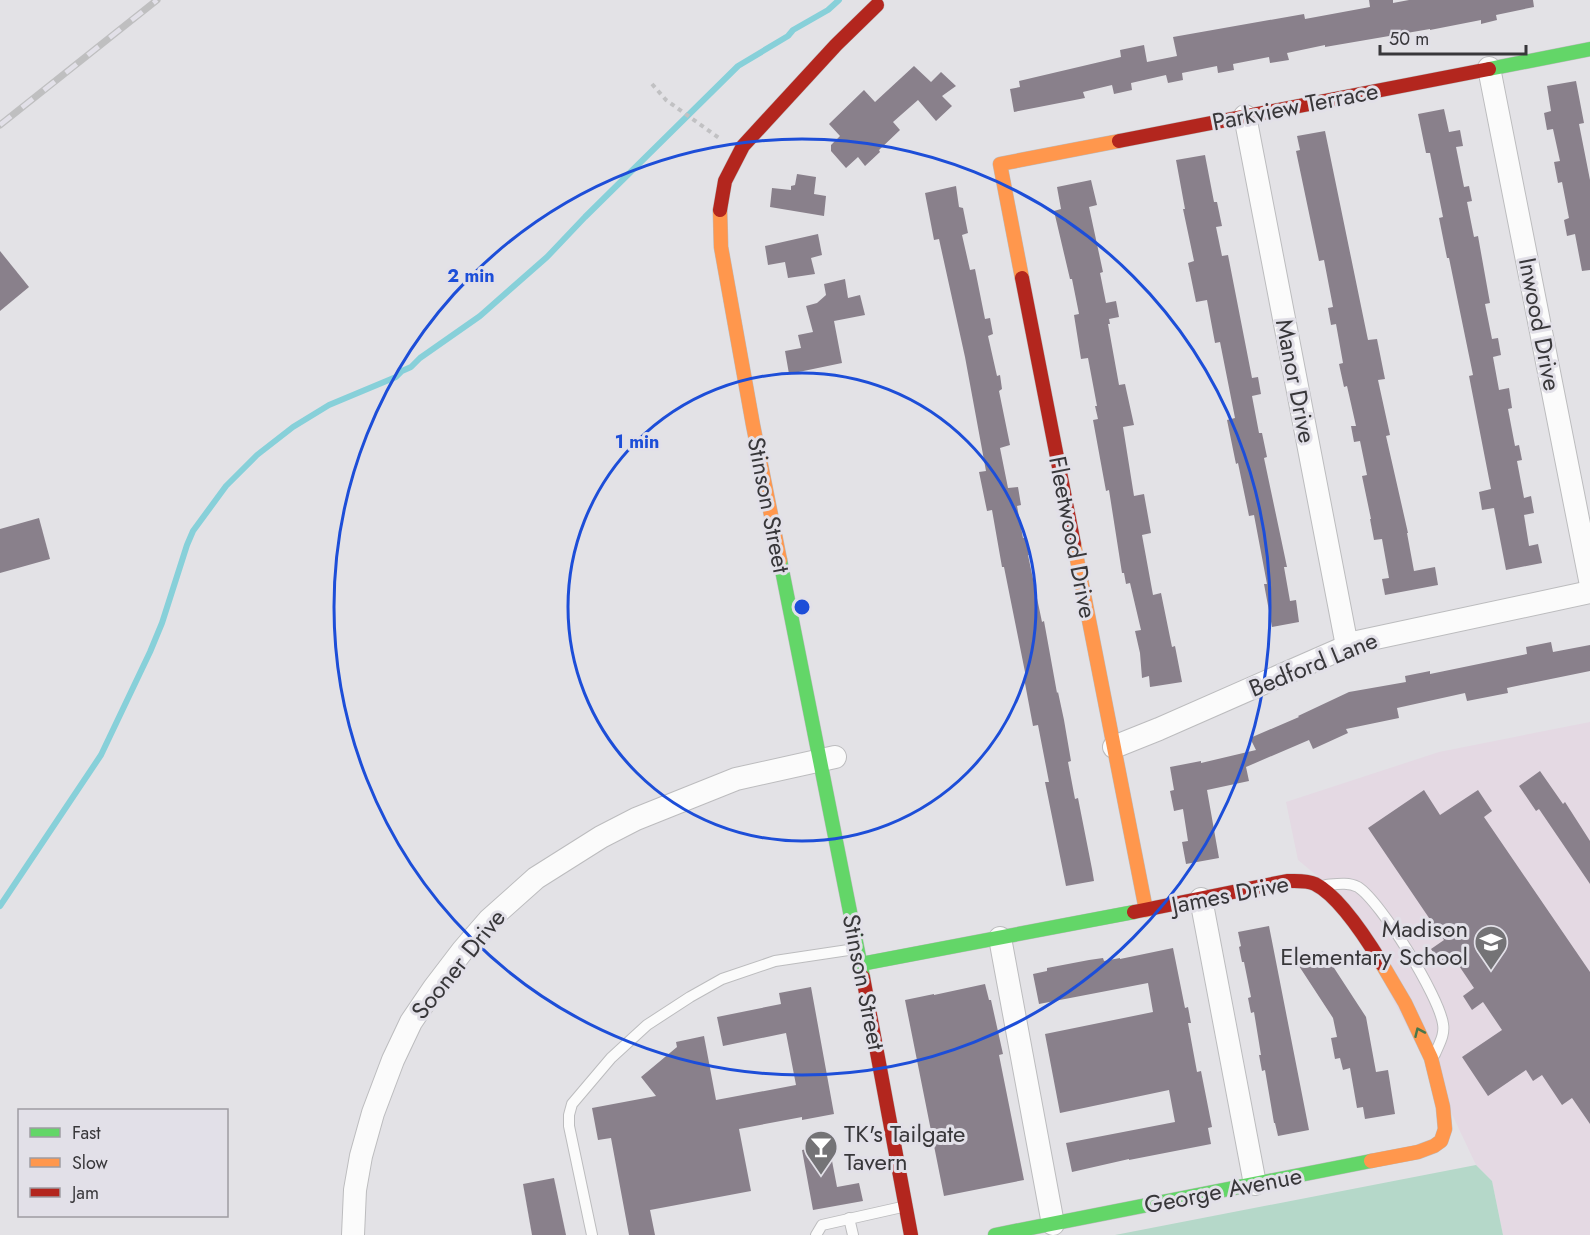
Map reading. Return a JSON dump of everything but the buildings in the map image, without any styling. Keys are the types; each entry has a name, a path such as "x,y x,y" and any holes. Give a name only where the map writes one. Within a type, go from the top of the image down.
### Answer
{"street":[{"name":"Stinson Street","path":"881,3 836,45 743,146 725,182 719,214 723,258 740,352 827,759 858,949 911,1235"},
{"name":"Parkview Terrace","path":"1000,164 1590,49"},
{"name":"Inwood Drive","path":"1490,68 1590,580"},
{"name":"Manor Drive","path":"1245,116 1347,646"},
{"name":"Fleetwood Drive","path":"1000,164 1146,910"},
{"name":"Bedford Lane","path":"1114,747 1347,646 1383,635 1590,592"},
{"name":"Sooner Drive","path":"353,1235 355,1190 362,1156 373,1113 393,1060 411,1022 434,988 489,920 536,878 601,837 636,819 736,779 827,759"},
{"name":"James Drive","path":"861,964 1301,880 1317,885 1333,899 1369,944 1392,979 1432,1061 1443,1107 1444,1131"},
{"path":"1201,899 1255,1184"},
{"path":"1000,938 1053,1224"},
{"name":"George Avenue","path":"995,1235 1422,1151 1442,1141 1444,1131"}],"lane":[{"path":"1317,885 1356,886 1376,906 1406,947 1437,1006 1443,1023 1443,1036 1432,1061"},
{"path":"592,1235 569,1126 569,1115 572,1104 611,1058 647,1025 722,979 775,961 858,949"},
{"path":"816,1235 822,1225 906,1206"},
{"path":"849,1218 853,1235"}],"path":[{"path":"652,84 666,100 702,127"}],"shaded area":[{"name":"Madison Elementary School","path":"1590,722 1590,1235 1503,1235 1492,1181 1476,1165 1338,893 1298,860 1286,802 1439,752"}],"green space":[{"path":"1476,1165 1492,1181 1503,1235 1115,1235"}],"waterway":[{"path":"0,906 101,755 162,623 193,531 226,486 257,455 293,427 329,405 396,377 480,316 547,257 738,66 828,10 839,0"}],"railway":[{"path":"0,125 157,0"}],"traffic: fast":[{"path":"1489,69 1590,49"},
{"path":"780,560 863,977"},
{"path":"861,964 1134,912"},
{"path":"995,1235 1371,1161"}],"traffic: slow":[{"path":"1022,278 1000,164 1119,141"},
{"path":"720,210 721,247 780,560"},
{"path":"1074,544 1146,910"},
{"path":"1371,1161 1418,1152 1434,1146 1441,1141 1445,1129 1443,1107 1431,1058 1405,1003 1382,964"}],"traffic: jam":[{"path":"720,210 725,181 743,146 836,45 877,5"},
{"path":"1119,141 1489,69"},
{"path":"1022,278 1074,544"},
{"path":"1134,912 1287,881 1309,882 1334,898 1361,932 1382,964"},
{"path":"863,977 911,1235"}],"place":[{"name":"Madison Elementary School","path":"1491,971"},
{"name":"TK's Tailgate Tavern","path":"821,1176"}]}
